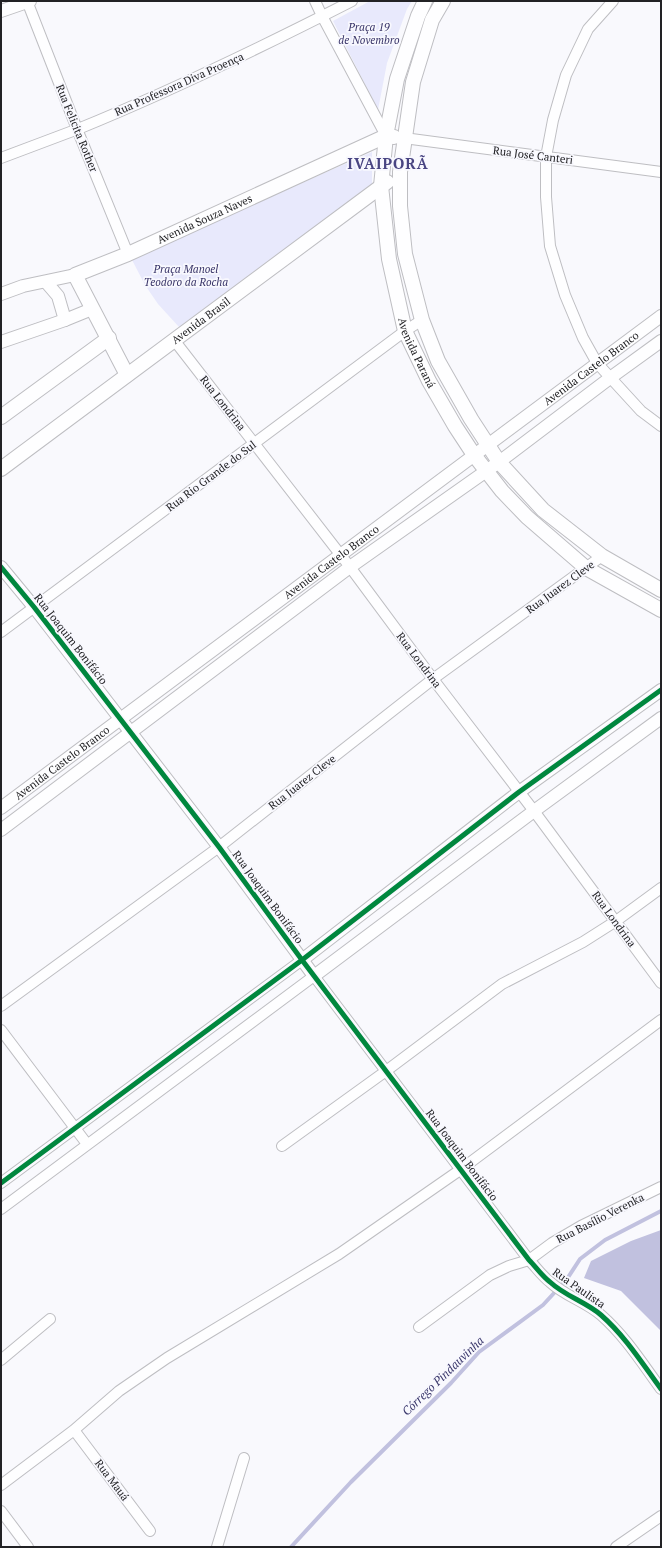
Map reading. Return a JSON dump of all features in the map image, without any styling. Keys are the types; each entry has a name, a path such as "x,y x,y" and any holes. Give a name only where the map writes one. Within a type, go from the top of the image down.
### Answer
{"main road":[{"name":"Avenida Paraná","path":"425,1 418,16 397,79 386,136 381,186 389,259 405,331 429,381 455,426 474,455 487,469 502,491 527,517 586,568 661,610"},
{"name":"Avenida Paraná","path":"443,1 432,20 421,54 414,82 404,138 400,172 400,206 405,254 422,320 438,361 499,462 543,510 602,556 661,590"},
{"path":"386,136 404,138"},
{"name":"Avenida Souza Naves","path":"75,275 128,254 386,136"},
{"name":"Avenida Brasil","path":"1,469 400,172"},
{"path":"75,275 127,375"},
{"path":"1,417 109,338"}],"street":[{"path":"1,12 28,1"},
{"name":"Rua Felicita Rother","path":"28,1 77,129 128,254"},
{"path":"315,1 386,136"},
{"name":"Rua Professora Diva Proença","path":"1,158 77,129 159,94 352,1"},
{"path":"613,1 588,29 566,75 554,120 546,157 546,198 550,246 565,295 583,338 597,363 641,411 661,426"},
{"name":"Rua José Canteri","path":"404,138 661,172"},
{"name":"Avenida Souza Naves","path":"1,294 23,286 75,275"},
{"path":"46,282 58,296 65,320"},
{"path":"1,342 92,309"},
{"name":"Avenida Castelo Branco","path":"1,808 661,316"},
{"name":"Rua Rio Grande do Sul","path":"1,632 405,331 422,320"},
{"name":"Rua Londrina","path":"174,340 350,568 534,811 661,983"},
{"name":"Avenida Castelo Branco","path":"1,830 350,568 487,469 499,462 661,341"},
{"name":"Rua Juarez Cleve","path":"1,1006 219,847 433,679 602,556"},
{"name":"Rua Joaquim Bonifácio","path":"1,567 219,847 314,976 529,1260"},
{"path":"1,1183 302,960 519,792 661,690"},
{"path":"1,1209 661,718"},
{"path":"282,1146 386,1071 502,984 583,942 616,921 661,888"},
{"path":"1,1485 74,1430 119,1391 161,1362 339,1254 460,1170 661,1020"},
{"path":"1,1030 87,1144"},
{"name":"Rua Basílio Verenka","path":"419,1327 490,1275 509,1266 529,1260 552,1243 581,1226 661,1187"},
{"name":"Rua Paulista","path":"529,1260 550,1282 591,1308 623,1337 661,1389"},
{"path":"1,1360 50,1319"},
{"name":"Rua Mauá","path":"74,1430 150,1531"},
{"path":"218,1547 244,1458"},
{"path":"1,1511 28,1547"},
{"path":"616,1547 661,1516"}],"green space":[{"name":"Praça 19 de Novembro","path":"370,1 412,1 407,9 387,63 378,110 333,21"},
{"name":"Praça Manoel Teodoro da Rocha","path":"372,152 372,184 179,327 158,304 145,285 131,258"}],"shaded area":[{"path":"661,1230 661,1331 621,1291 584,1278 591,1261 631,1241"}],"waterway":[{"name":"Córrego Pindauvinha","path":"291,1547 351,1482 451,1383 479,1352 543,1305 567,1279 580,1259 605,1240 661,1211"}],"cycle path":[{"path":"1,567 34,607 219,847 302,960 529,1260 544,1277 556,1287 589,1306 610,1323 633,1350 661,1389"},
{"path":"1,1183 302,960 519,792 661,690"}],"district":[{"name":"IVAIPORÃ","path":"388,164"}]}
